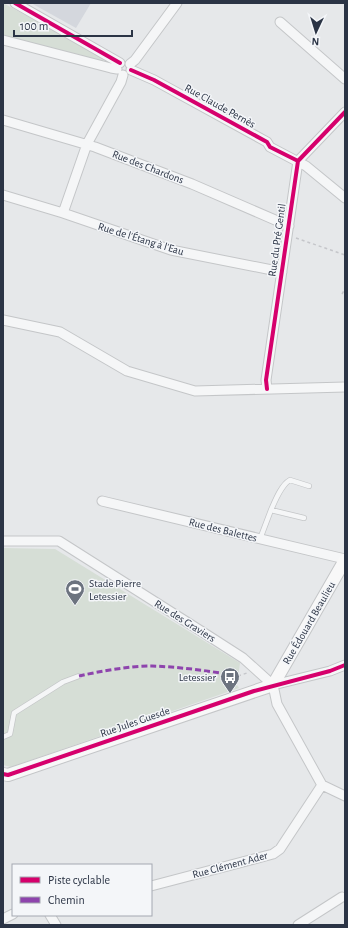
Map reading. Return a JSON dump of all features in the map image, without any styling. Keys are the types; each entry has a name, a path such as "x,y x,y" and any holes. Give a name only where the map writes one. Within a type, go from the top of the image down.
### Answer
{"street":[{"path":"15,3 124,68"},
{"path":"3,40 111,68 124,68 135,60 177,3"},
{"path":"280,22 345,79"},
{"path":"63,213 87,144 121,82 124,68"},
{"name":"Rue Claude Pernès","path":"124,68 154,80 267,142 270,147 298,161 345,198"},
{"path":"298,161 345,112"},
{"name":"Rue des Chardons","path":"3,120 87,144 192,184 289,226"},
{"name":"Rue du Pré Gentil","path":"267,389 266,380 298,161"},
{"name":"Rue de l'Étang à l'Eau","path":"3,195 63,213 170,250 282,272"},
{"path":"3,320 60,332 127,371 195,391 345,387"},
{"name":"Rue des Balettes","path":"102,501 345,560"},
{"name":"Rue des Graviers","path":"3,540 59,541 243,658 273,685"},
{"name":"Rue Édouard Beaulieu","path":"273,685 345,560"},
{"path":"345,665 330,671 273,685 277,704 322,785 345,796"},
{"name":"Rue Jules Guesde","path":"3,774 8,775 273,685"},
{"name":"Rue Clément Ader","path":"152,886 273,854 280,849 322,785"},
{"path":"298,925 342,897"},
{"path":"3,919 12,914"},
{"path":"51,916 56,925"}],"lane":[{"path":"260,539 277,496 289,481 290,480 309,486"},
{"path":"271,510 304,518"},
{"path":"3,737 10,734 14,713 63,682 79,676"}],"path":[{"path":"291,236 345,255"},
{"path":"342,294 345,290"},
{"path":"238,676 251,671"}],"shaded area":[{"path":"3,3 104,58 103,62 3,35"},
{"path":"31,3 91,3 76,28"},
{"name":"Stade Pierre Letessier","path":"3,548 55,549 240,663 237,685 239,688 11,767 3,765"}],"marked path":[{"path":"79,676 116,669 152,666 174,667 238,676"}],"cycle path":[{"path":"15,3 120,63"},
{"path":"131,70 154,80 267,142 270,147 298,161"},
{"path":"267,389 266,380 298,161 345,112"},
{"path":"3,774 8,775 254,691 330,671 345,665"}],"place":[{"name":"Stade Pierre Letessier","path":"75,606"},
{"name":"Letessier","path":"230,694"}]}
